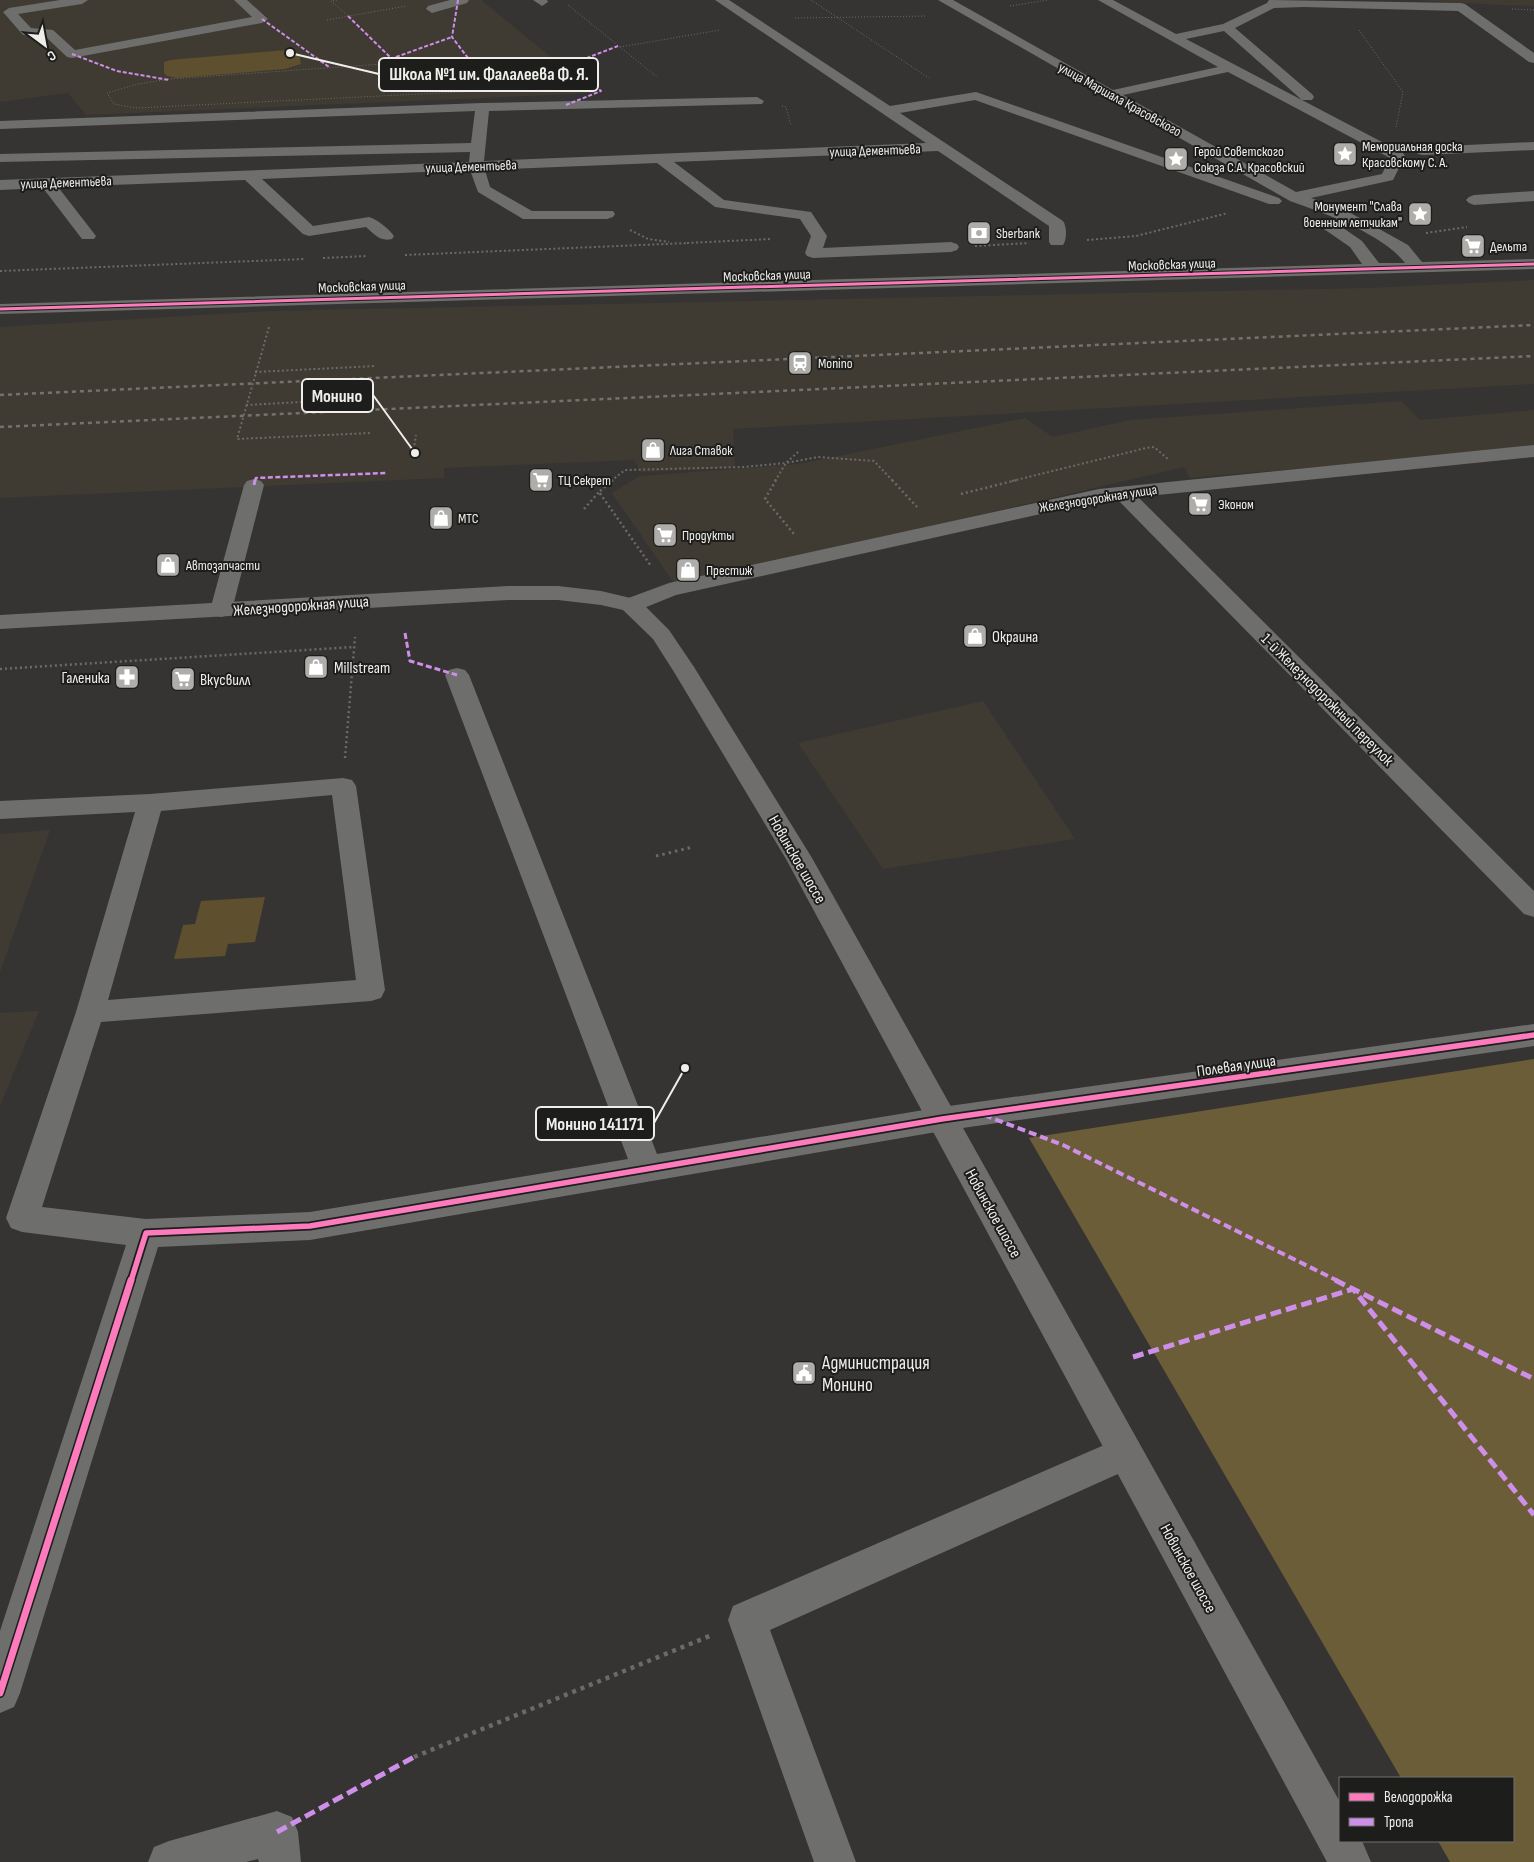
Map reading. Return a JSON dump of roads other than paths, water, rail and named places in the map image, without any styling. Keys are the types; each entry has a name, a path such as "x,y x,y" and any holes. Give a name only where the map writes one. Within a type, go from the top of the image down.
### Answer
{"main road":[{"name":"Железнодорожная улица","path":"0,622 508,593 558,593 601,598 631,605"},
{"name":"Новинское шоссе","path":"631,605 654,627 686,672 799,858 1350,1862"}],"street":[{"path":"5,0 20,10"},
{"path":"82,0 9,12 27,32 48,33 72,54 262,19 240,0"},
{"path":"432,8 463,0"},
{"path":"721,0 1057,224 1057,242"},
{"name":"улица Маршала Красовского","path":"944,0 1295,198 1341,214 1402,248 1418,268"},
{"path":"1104,0 1398,156 1388,177 1295,198"},
{"path":"1173,38 1227,27 1274,3 1421,2 1461,7 1534,59"},
{"path":"1227,27 1341,127"},
{"path":"1111,94 1230,68"},
{"path":"888,112 976,96 1276,202"},
{"path":"0,125 482,108 757,101"},
{"path":"482,108 476,166 483,189 529,216 607,214"},
{"path":"204,177 216,153 218,117"},
{"path":"1423,152 1534,146"},
{"path":"0,158 478,147"},
{"name":"улица Дементьева","path":"0,185 941,147"},
{"path":"661,159 720,204 805,215 819,236 813,253 951,247"},
{"path":"249,175 309,230 369,222 386,236"},
{"path":"47,183 88,236"},
{"path":"1474,200 1534,196"},
{"name":"улица Маршала Красовского","path":"1295,198 1317,217 1356,244 1375,270"},
{"name":"Московская улица","path":"0,309 417,295 1375,270 1534,264"},
{"name":"Железнодорожная улица","path":"631,605 669,590 1030,509 1121,492 1534,451"},
{"path":"221,610 254,486"},
{"name":"1-й Железнодорожный переулок","path":"1121,492 1534,907"},
{"path":"458,675 647,1169"},
{"path":"0,810 150,803 343,786 371,990 90,1012"},
{"path":"11,1217 90,1012 150,803"},
{"name":"Полевая улица","path":"11,1217 146,1233 310,1226 942,1119 1534,1035"},
{"path":"0,1693 146,1233"},
{"path":"835,1862 747,1620 1125,1452"},
{"path":"169,1862 278,1847"}],"railway":[{"path":"0,395 1534,325"},
{"path":"0,427 1534,356"}],"place":[{"name":"Школа №1 им. Фалалеева Ф. Я.","path":"290,53"},
{"name":"Мемориальная доска Красовскому С. А.","path":"1345,154"},
{"name":"Герой Советского Союза С.А. Красовский","path":"1176,159"},
{"name":"Монумент \"Слава военным летчикам\"","path":"1420,214"},
{"name":"Sberbank","path":"979,233"},
{"name":"Дельта","path":"1473,246"},
{"name":"Monino","path":"800,363"},
{"name":"Лига Ставок","path":"653,450"},
{"name":"Монино","path":"415,453"},
{"name":"ТЦ Секрет","path":"541,480"},
{"name":"Эконом","path":"1200,504"},
{"name":"МТС","path":"441,518"},
{"name":"Продукты","path":"665,535"},
{"name":"Автозапчасти","path":"168,565"},
{"name":"Престиж","path":"688,570"},
{"name":"Окраина","path":"975,636"},
{"name":"Millstream","path":"316,667"},
{"name":"Галеника","path":"127,677"},
{"name":"Вкусвилл","path":"183,679"},
{"name":"Монино 141171","path":"685,1068"},
{"name":"Администрация Монино","path":"804,1373"}]}
